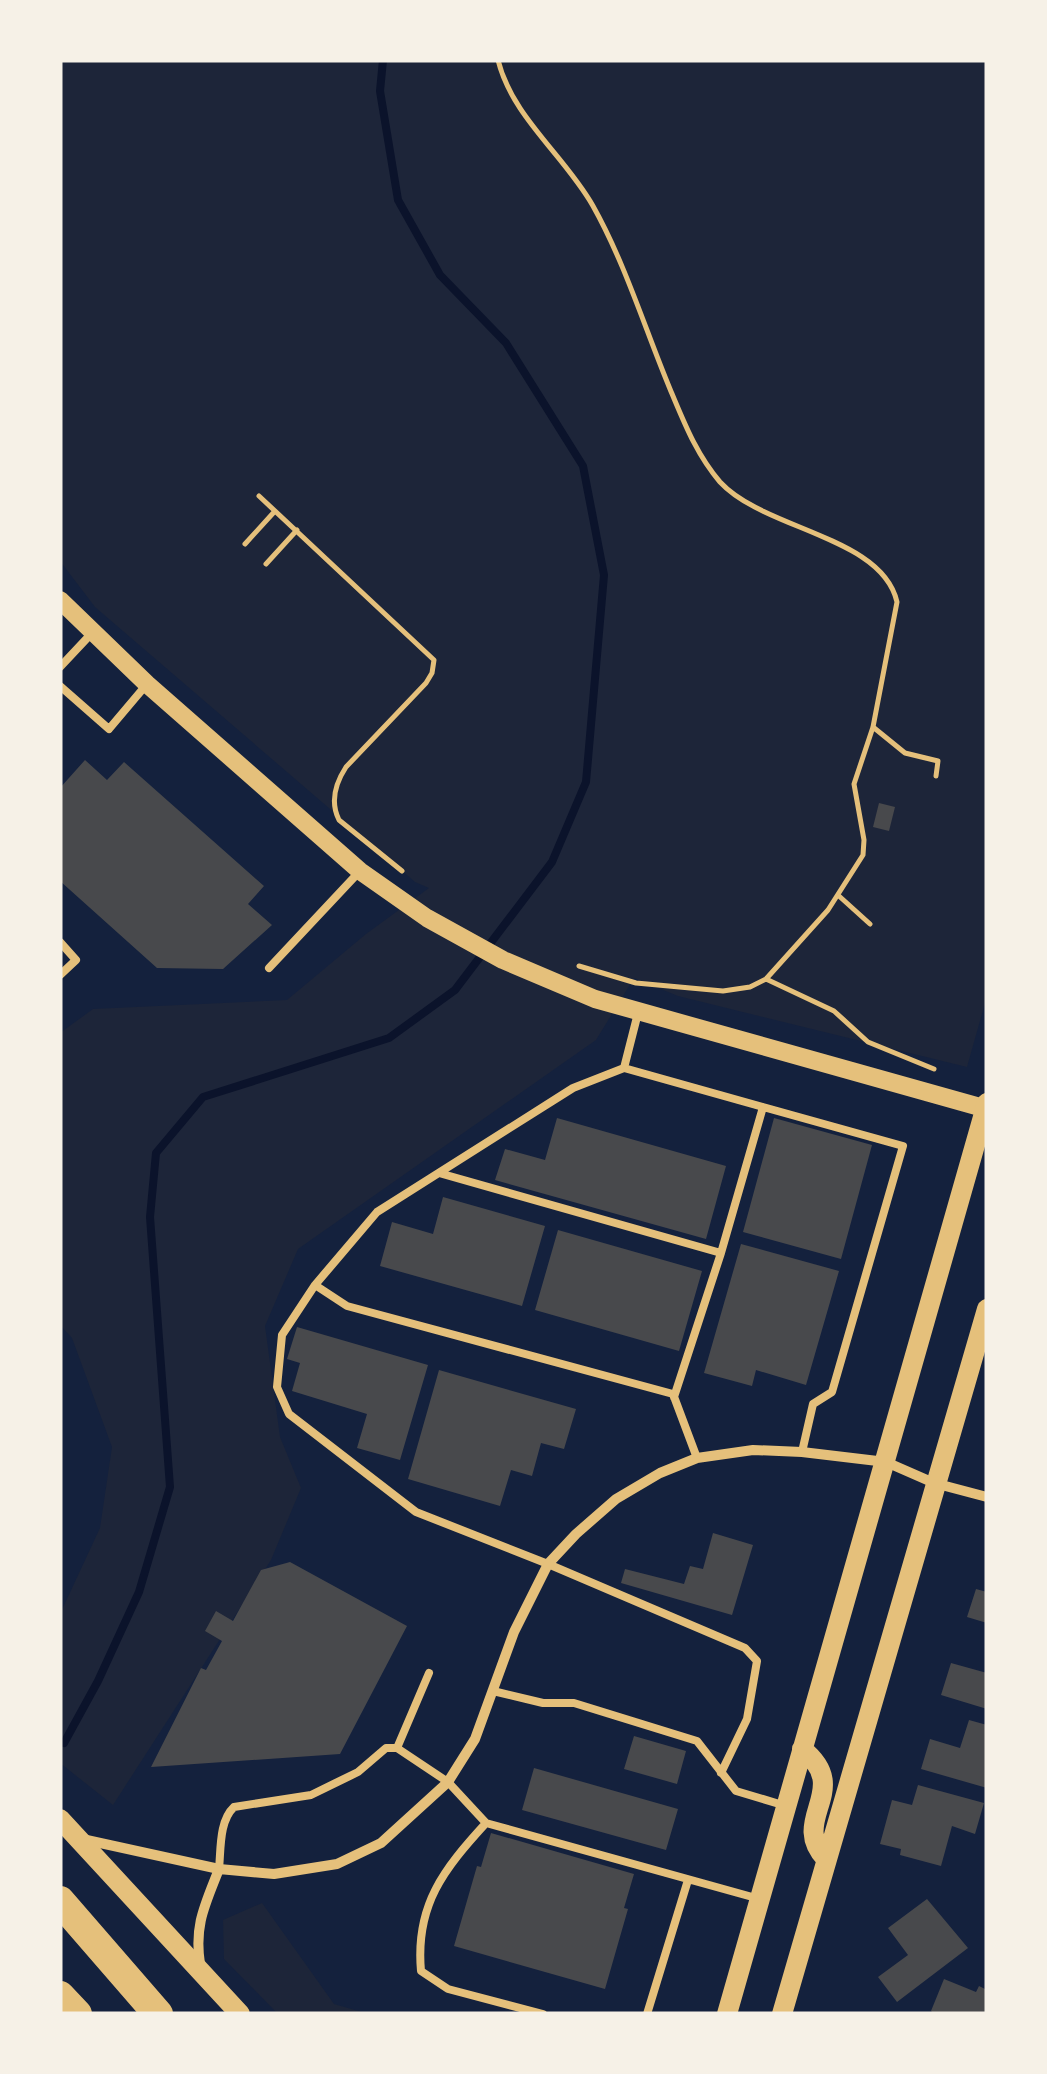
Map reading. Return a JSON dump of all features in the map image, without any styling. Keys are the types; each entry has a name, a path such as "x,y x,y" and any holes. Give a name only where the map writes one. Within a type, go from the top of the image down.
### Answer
{"highway":[{"path":"60,1901 158,2014"},
{"path":"60,1996 77,2014"}],"main road":[{"path":"727,2014 986,1107"},
{"path":"782,2014 987,1310"},
{"path":"802,1749 819,1763 823,1782 812,1838 826,1858"},
{"path":"60,1819 240,2014"}],"street":[{"path":"60,600 147,684 360,871 426,918 553,983 638,1013 986,1107"},
{"path":"81,1839 219,1869 274,1874 337,1864 381,1843 448,1782 475,1739 514,1632 548,1564 616,1499 660,1473 697,1458 752,1450 886,1462 934,1483 987,1497"},
{"path":"201,1972 196,1939 199,1919 219,1869"}],"lane":[{"path":"60,667 92,632"},
{"path":"60,686 108,728 147,684"},
{"path":"269,968 360,871"},
{"path":"60,942 76,960 60,975"},
{"path":"624,1068 638,1013"},
{"path":"721,1773 747,1719 758,1661 745,1648 416,1512 289,1414 277,1386 282,1335 315,1285 378,1212 573,1088 624,1068 903,1146 832,1392 813,1404 802,1452"},
{"path":"697,1458 674,1397 763,1107"},
{"path":"439,1173 720,1254"},
{"path":"315,1285 347,1306 674,1397"},
{"path":"397,1748 429,1674"},
{"path":"493,1691 543,1703 574,1703 697,1741 736,1791 786,1806"},
{"path":"219,1869 224,1822 234,1807 311,1795 340,1783 386,1748 397,1748 448,1782 486,1823 760,1900"},
{"path":"486,1823 435,1884 418,1946 420,1971 448,1988 543,2014"},
{"path":"647,2014 688,1880"}],"path":[{"path":"498,60 517,104 592,204 694,446 722,484 750,506 854,552 877,568 894,586 897,602 878,704 854,784 863,856 840,896 766,979 736,989 686,989 620,980 569,962"},
{"path":"260,496 434,660 426,683 346,767 338,779 335,796 334,808 340,820 402,871"},
{"path":"245,544 276,511"},
{"path":"266,564 297,530"},
{"path":"872,726 905,753 938,761 936,776"},
{"path":"840,896 870,924"},
{"path":"766,979 834,1011 868,1042 938,1070"}],"shaded area":[{"path":"60,60 987,60 987,996 967,1067 678,996 634,978 596,1040 298,1249 265,1326 280,1437 301,1488 271,1560 113,1805 60,1763 60,1614 100,1528 112,1447 72,1338 60,1325 60,1033 93,1009 287,1000 429,888 415,882 95,607 60,561"},
{"path":"262,1903 334,2004 369,2014 278,2014 224,1959 223,1920"}],"building":[{"path":"85,760 107,780 124,762 264,886 248,904 272,925 223,969 157,968 60,881 60,788"},
{"path":"879,803 895,807 889,831 873,827"},
{"path":"557,1118 726,1166 706,1239 495,1180 505,1149 545,1160"},
{"path":"774,1118 872,1145 841,1259 743,1232"},
{"path":"443,1197 545,1226 522,1306 380,1266 392,1222 433,1234"},
{"path":"558,1230 702,1271 679,1351 535,1310"},
{"path":"741,1244 839,1271 806,1385 756,1370 752,1386 704,1373"},
{"path":"297,1327 428,1365 400,1460 357,1448 367,1414 292,1391 300,1363 287,1359"},
{"path":"439,1370 576,1409 564,1449 541,1443 532,1476 511,1470 500,1506 408,1479"},
{"path":"713,1533 753,1545 732,1615 621,1583 625,1569 684,1584 690,1566 703,1569"},
{"path":"290,1562 407,1626 340,1754 151,1767 201,1668 206,1670 222,1641 205,1631 216,1611 233,1621 261,1570"},
{"path":"976,1589 987,1592 987,1623 967,1617"},
{"path":"951,1663 987,1673 987,1709 941,1695"},
{"path":"969,1720 987,1725 987,1788 921,1769 930,1739 960,1748"},
{"path":"634,1736 686,1751 677,1784 624,1769"},
{"path":"534,1768 678,1809 666,1850 522,1810"},
{"path":"918,1785 984,1803 975,1834 952,1826 941,1866 900,1855 901,1849 880,1844 892,1800 912,1805"},
{"path":"491,1833 634,1874 605,1989 454,1946 477,1866 481,1867"},
{"path":"927,1899 968,1948 897,2002 878,1977 908,1955 888,1928"},
{"path":"944,1979 976,1992 979,1986 987,1990 987,2014 934,2014 931,2011"}],"waterway":[{"path":"64,1743 139,1592 170,1487 150,1217 156,1153 203,1097 389,1038 455,990 552,862 586,782 604,575 583,466 506,343 440,275 398,200 380,91 383,60"}]}
